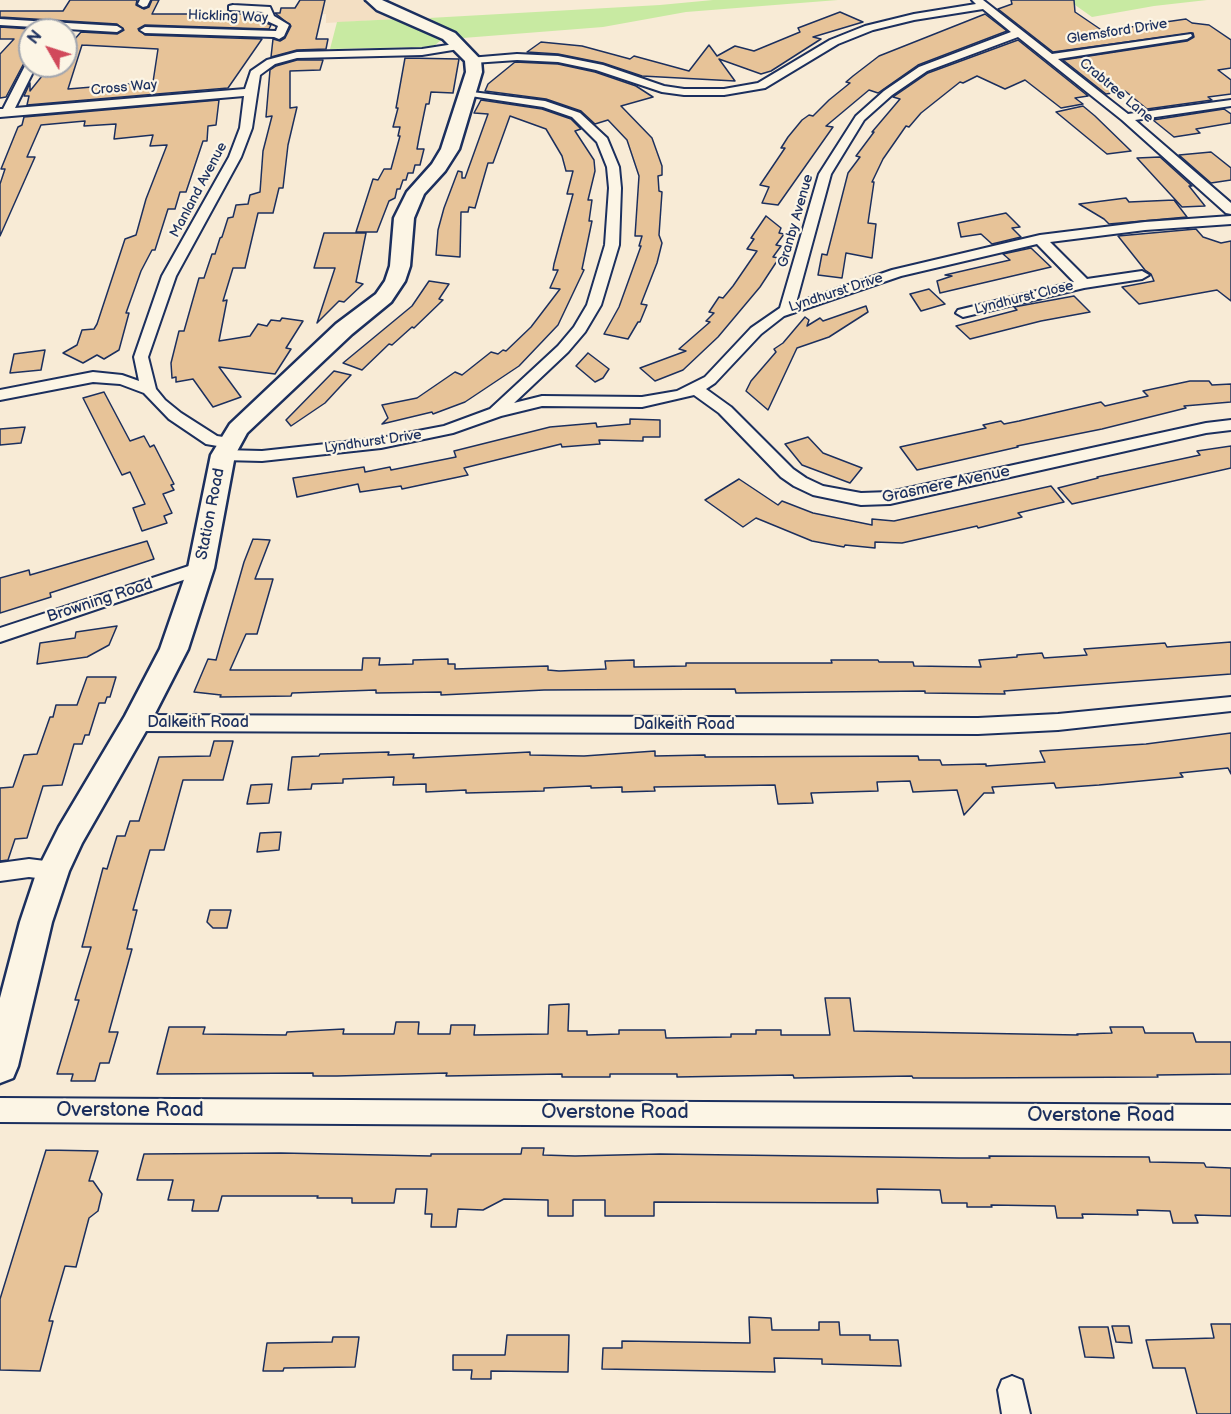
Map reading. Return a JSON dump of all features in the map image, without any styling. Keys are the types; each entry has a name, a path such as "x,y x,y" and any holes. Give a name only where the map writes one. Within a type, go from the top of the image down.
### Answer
{"main road":[{"path":"373,0 382,7 423,24 461,47"},
{"name":"Station Road","path":"0,1066 36,922 53,871 70,836 136,723 174,649 201,568 226,449 238,429 344,329 384,298 389,290 400,266 404,218 416,192 439,166 450,149 468,93 474,72 461,47"}],"street":[{"name":"Crabtree Lane","path":"981,3 1126,118 1231,210"},
{"name":"Manland Avenue","path":"141,357 169,276 235,157 246,128 255,73 276,51 297,55 422,52 461,47 517,57 558,59 599,67 662,89 684,92 724,92 761,86 834,42 869,28 981,3"},
{"path":"234,8 266,9 269,18 284,25 280,33"},
{"path":"0,22 18,23"},
{"path":"78,28 117,29"},
{"name":"Hickling Way","path":"145,30 280,33 276,51"},
{"name":"Granby Avenue","path":"787,309 825,174 860,118 888,93 923,69 1020,33"},
{"name":"Glemsford Drive","path":"1051,57 1187,36"},
{"path":"3,114 23,78"},
{"name":"Cross Way","path":"3,114 250,93"},
{"path":"468,93 545,104 576,115 603,141 613,167 615,188 612,245 594,304 580,329 563,349 495,413"},
{"path":"1126,118 1231,103"},
{"path":"1212,194 1231,191"},
{"name":"Lyndhurst Drive","path":"226,449 262,456 381,443 447,430 495,413 542,401 655,400 680,396 696,389 723,368 756,331 787,309 897,273 985,250 1040,239 1145,226 1231,220"},
{"name":"Lyndhurst Close","path":"1040,239 1084,284"},
{"name":"Lyndhurst Close","path":"963,313 1084,284 1142,275"},
{"path":"0,395 93,377 115,370 141,357 149,390"},
{"path":"93,377 122,380 149,390 175,416 226,449"},
{"name":"Grasmere Avenue","path":"696,389 725,410 793,478 819,491 861,499 890,498 1195,430 1231,425"},
{"name":"Browning Road","path":"0,635 201,568"},
{"name":"Dalkeith Road","path":"136,723 978,726 1058,722 1231,704"},
{"path":"0,872 29,868 53,871"},
{"name":"Overstone Road","path":"0,1110 1231,1117"}],"shaded area":[{"path":"321,0 363,0 381,12 398,19 326,23 326,14 304,15"}],"green space":[{"path":"713,0 838,0 686,12 603,27 463,38 429,18 660,5"},
{"path":"1068,0 1207,0 1154,6 1092,17"},
{"path":"398,19 438,36 441,40 434,46 330,49 337,22"}],"building":[{"path":"70,0 137,0 136,5 144,9 149,7 152,0 159,0 152,14 261,14 264,22 271,25 269,29 145,25 138,29 145,35 262,39 228,88 27,105 29,96 24,96 30,83 30,91 40,78 72,78 68,89 153,82 158,49 82,45 78,58 78,35 81,32 117,34 124,30 117,24 78,22 78,18 0,17 0,11 63,11"},
{"path":"300,0 325,0 316,39 328,39 326,49 297,50 271,57 273,39 280,41 285,38 291,26 275,13 280,13 281,8 295,8"},
{"path":"1011,0 1074,0 1075,12 1103,31 1186,19 1192,23 1209,25 1231,40 1231,68 1218,70 1231,80 1231,94 1208,97 1212,100 1147,109 1125,91 1106,94 1063,60 1187,41 1194,37 1193,33 1053,52 998,9 1012,4"},
{"path":"840,12 863,22 813,37 821,39 771,71 761,74 719,59 735,81 642,76 603,63 558,54 527,52 541,42 582,46 630,59 634,56 689,71 709,45 717,56 735,46 754,51 800,32 798,28"},
{"path":"985,14 1007,31 918,65 878,93 869,90 826,126 833,127 778,205 762,203 769,187 760,185 785,148 781,148 788,137 802,120 809,115 813,116 850,83 846,82 853,76 879,56"},
{"path":"0,27 18,28 18,74 6,97 0,98 0,54 14,39 0,39"},
{"path":"1018,40 1088,96 1075,98 1083,104 1061,108 1025,80 1005,89 977,76 963,83 960,82 921,113 909,127 906,126 883,159 872,182 874,182 868,223 876,224 872,258 846,253 842,278 818,275 822,254 827,255 848,173 860,157 856,156 874,132 872,132 900,99 893,97 928,73"},
{"path":"405,58 459,59 453,93 431,92 429,104 426,104 417,149 424,149 420,165 415,165 413,173 408,173 400,189 397,189 395,198 389,201 377,232 356,232 373,179 378,180 384,169 391,169 400,136 398,136 400,127 393,127"},
{"path":"297,60 323,60 320,70 290,71 290,108 297,107 288,145 283,188 279,188 273,213 258,213 245,268 233,268 223,301 227,300 219,341 250,336 258,324 267,326 271,320 280,321 282,318 303,321 286,348 291,349 275,374 219,367 241,397 213,407 193,379 176,382 176,377 172,378 171,363 179,331 184,331 199,278 204,278 228,218 233,217 236,205 248,204 250,195 260,192 263,151 272,116 266,117 270,70"},
{"path":"515,62 558,64 595,72 636,86 653,97 621,106 652,138 662,166 662,175 658,176 659,191 662,192 659,235 662,243 641,304 647,305 640,322 628,339 604,334 619,307 641,246 639,246 642,236 635,236 639,176 627,140 608,120 595,124 581,111 546,99 485,91 488,84"},
{"path":"219,100 216,125 208,126 207,141 203,141 186,192 180,192 175,209 168,209 155,250 152,250 141,271 126,313 129,313 119,350 104,359 97,355 83,363 63,353 77,345 82,330 94,329 97,324 125,239 136,235 146,199 167,145 150,146 153,135 114,139 116,124 84,126 85,121 41,125 27,157 35,157 0,236 0,184 5,169 1,169 24,117"},
{"path":"481,100 542,109 571,119 581,129 575,131 594,160 595,171 588,200 592,200 589,221 592,221 582,269 584,270 558,325 519,366 465,402 433,414 432,412 382,424 388,418 382,405 417,398 455,372 462,375 491,352 498,354 503,350 506,351 531,327 560,289 550,288 558,270 553,270 554,264 573,194 567,194 573,171 566,171 562,156 546,129 510,116 493,163 488,163 475,208 469,207 468,212 461,212 460,257 436,255 438,230 444,208 458,171 462,172 462,178 465,178 488,114 474,113"},
{"path":"1083,106 1131,151 1107,154 1056,112"},
{"path":"1224,109 1231,114 1231,123 1196,129 1200,133 1174,137 1153,120"},
{"path":"1211,152 1231,168 1231,180 1211,183 1179,155"},
{"path":"1160,157 1192,186 1189,186 1205,206 1182,207 1137,158"},
{"path":"1126,198 1129,202 1174,200 1187,217 1109,224 1079,204"},
{"path":"1006,213 1020,227 1012,228 1021,237 992,244 981,234 961,237 958,223"},
{"path":"766,216 781,228 779,233 784,234 776,245 781,246 773,257 779,258 760,287 718,337 683,370 655,381 640,368 686,351 679,349 710,322 706,321 714,313 709,312 719,297 723,298 733,286 757,251 747,249 754,239 751,238"},
{"path":"1196,229 1203,237 1221,243 1231,241 1231,301 1217,290 1139,304 1122,287 1154,281 1151,274 1145,270 1118,236"},
{"path":"324,233 366,233 356,282 363,284 344,302 339,301 317,323 335,268 314,268"},
{"path":"1031,248 1051,267 940,293 937,281 952,276 945,275 1010,260 1003,254"},
{"path":"429,281 449,284 439,299 443,300 414,328 412,327 392,345 389,344 362,370 343,363 412,306"},
{"path":"929,289 945,304 921,311 910,294"},
{"path":"1074,296 1090,312 1041,321 970,339 956,326 1017,310 1014,307"},
{"path":"866,306 868,312 829,337 797,348 768,410 746,391 751,381 776,352 774,349 783,343 805,317 809,320 807,326 820,318 823,321"},
{"path":"45,350 41,370 10,373 14,354"},
{"path":"588,353 609,369 603,378 595,382 576,366"},
{"path":"334,371 351,375 325,403 291,426 286,420"},
{"path":"1190,381 1209,381 1212,385 1231,384 1231,402 1184,406 1186,408 1102,429 917,470 900,447 986,428 983,425 1001,421 1004,424 1101,402 1105,406 1148,396 1143,391"},
{"path":"104,392 130,441 144,436 150,447 154,445 174,484 171,485 174,490 163,494 172,513 164,516 167,523 142,531 133,508 145,504 130,472 122,475 83,398"},
{"path":"630,419 660,420 660,437 643,437 643,441 599,440 600,444 562,447 561,444 464,468 468,475 402,489 401,486 360,492 358,484 297,497 293,478 364,467 365,472 390,467 391,470 456,457 454,451 550,427 596,423 597,427 630,424"},
{"path":"25,427 21,443 0,445 0,429"},
{"path":"808,437 823,453 862,468 850,483 802,465 785,444"},
{"path":"1231,446 1231,468 1072,504 1058,488 1097,477 1200,455 1197,451"},
{"path":"739,479 778,505 782,501 813,513 872,525 872,519 894,521 1051,486 1064,502 1018,513 1022,517 978,528 977,526 902,543 875,542 875,548 845,545 844,547 812,541 756,518 743,527 705,500"},
{"path":"253,539 270,540 255,579 273,579 257,634 246,634 230,670 362,670 363,658 380,658 379,665 413,664 413,660 448,659 448,664 455,664 455,669 548,666 548,670 559,671 606,669 605,661 634,660 634,667 686,666 686,663 832,663 831,660 878,660 879,662 913,662 914,666 981,667 979,660 1017,657 1017,655 1042,653 1044,658 1087,655 1084,649 1165,643 1167,647 1231,642 1231,674 1004,691 1005,694 925,693 925,691 736,693 735,689 544,690 441,695 441,692 376,693 376,690 292,693 291,696 220,697 221,695 194,692 208,659 216,660 244,562"},
{"path":"147,541 154,559 50,593 51,597 0,613 0,578 29,570 30,575"},
{"path":"117,626 109,645 87,657 37,664 40,643 75,638 76,632"},
{"path":"87,677 116,677 110,697 107,697 105,703 99,703 89,735 85,735 82,744 74,744 62,785 43,786 27,838 15,839 8,860 0,861 0,788 13,787 24,755 37,754 56,705 77,705"},
{"path":"1231,733 1231,774 1228,768 1180,773 1183,777 1099,785 1056,788 1054,783 992,787 994,793 984,793 964,815 957,790 913,792 910,781 877,782 878,791 811,793 813,803 778,804 775,785 654,787 655,791 622,792 622,787 591,788 591,786 544,788 544,791 466,793 466,790 426,792 426,784 393,785 394,777 343,779 343,783 312,784 311,789 288,790 292,757 319,756 320,754 389,752 388,755 414,754 413,758 530,752 530,755 584,756 655,751 655,756 705,755 705,757 918,756 919,760 940,760 942,765 986,764 986,766 1045,762 1040,751 1146,744"},
{"path":"214,741 233,741 223,780 183,780 164,850 150,850 133,910 137,910 127,949 132,949 109,1032 118,1032 109,1063 100,1063 95,1081 71,1081 73,1074 57,1074 79,1000 75,1000 91,947 82,947 103,868 107,869 117,836 125,836 130,821 139,821 159,757 210,756"},
{"path":"272,784 269,803 247,804 251,785"},
{"path":"281,832 279,850 257,852 260,833"},
{"path":"210,910 231,910 227,928 213,928 207,922"},
{"path":"825,998 850,998 854,1031 1078,1035 1112,1033 1110,1027 1143,1027 1145,1033 1193,1033 1196,1042 1231,1042 1231,1074 1157,1075 1158,1077 794,1078 793,1075 677,1077 677,1074 562,1077 562,1074 446,1076 447,1073 337,1076 313,1076 313,1073 157,1074 169,1027 205,1027 203,1034 286,1035 287,1032 344,1029 343,1034 394,1034 396,1022 419,1022 418,1034 450,1034 451,1025 475,1025 474,1035 548,1034 549,1005 569,1004 568,1031 587,1031 587,1035 619,1034 619,1030 665,1030 666,1038 731,1037 731,1034 756,1034 756,1030 781,1030 781,1035 830,1035"},
{"path":"522,1148 544,1148 543,1155 575,1156 660,1154 959,1158 990,1158 989,1156 1149,1157 1150,1162 1204,1163 1206,1167 1231,1168 1231,1216 1195,1215 1198,1223 1173,1223 1170,1211 1137,1210 1138,1215 1082,1214 1083,1218 1057,1218 1055,1206 967,1207 967,1203 942,1203 940,1190 877,1189 878,1203 654,1202 654,1216 605,1216 605,1200 573,1200 573,1216 548,1216 548,1200 504,1199 483,1210 458,1209 456,1227 431,1227 432,1214 425,1214 427,1189 396,1189 394,1203 352,1203 352,1198 317,1198 318,1196 222,1196 218,1211 192,1211 194,1200 168,1200 173,1180 137,1180 144,1154 281,1153 431,1156 431,1154 521,1154"},
{"path":"46,1150 98,1151 89,1181 93,1181 102,1194 98,1211 89,1218 76,1267 65,1266 49,1321 53,1321 40,1371 0,1370 0,1299"},
{"path":"749,1317 771,1318 772,1330 819,1330 819,1322 839,1322 840,1335 870,1335 870,1340 898,1340 901,1366 822,1364 822,1359 774,1358 775,1372 602,1369 603,1348 622,1348 622,1341 750,1343"},
{"path":"1211,1324 1231,1324 1231,1414 1197,1414 1185,1368 1153,1368 1146,1340 1214,1338"},
{"path":"1112,1326 1129,1326 1132,1343 1116,1342"},
{"path":"1079,1327 1108,1327 1114,1358 1085,1357"},
{"path":"507,1335 569,1335 568,1372 491,1371 491,1379 471,1379 472,1370 453,1370 453,1355 505,1355"},
{"path":"333,1337 359,1337 355,1367 284,1368 283,1371 263,1371 267,1343 332,1342"}]}
